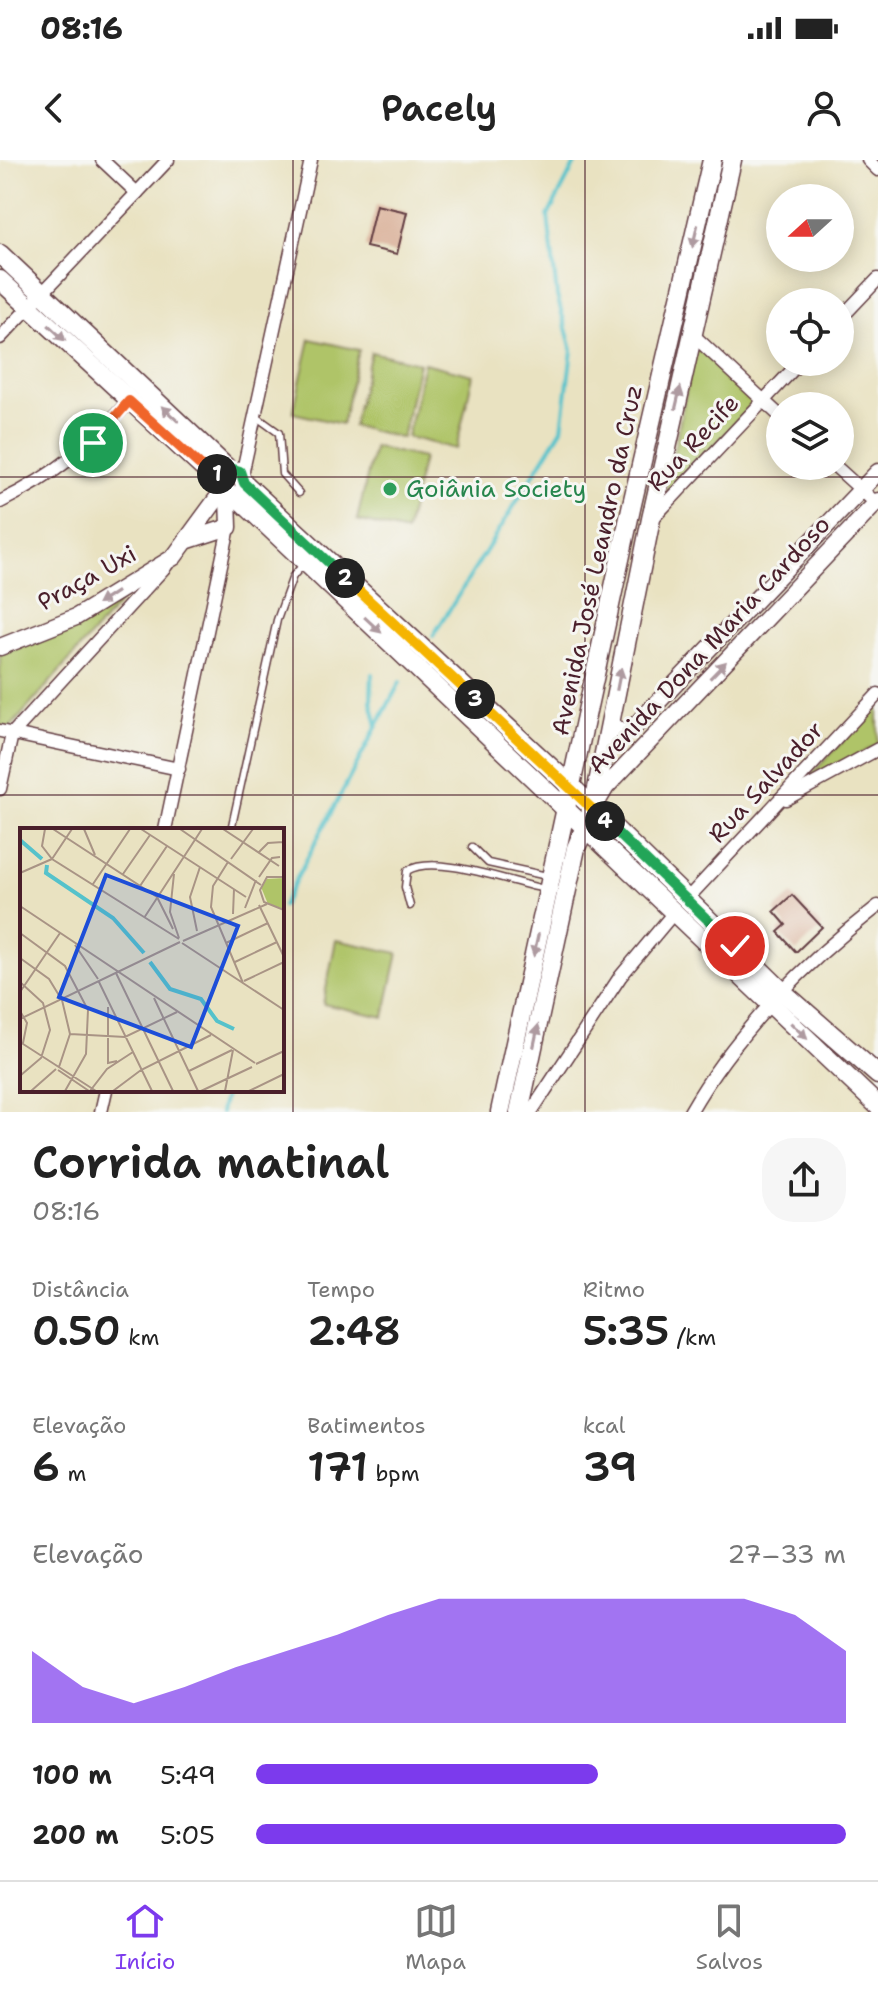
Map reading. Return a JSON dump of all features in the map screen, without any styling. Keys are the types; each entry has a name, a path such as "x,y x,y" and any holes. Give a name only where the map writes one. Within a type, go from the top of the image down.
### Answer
{"main road":[{"name":"Avenida José Leandro da Cruz","path":"500,1112 549,883 573,788 632,504 712,160"},
{"name":"Avenida José Leandro da Cruz","path":"593,808 651,519 732,160"},
{"path":"0,254 36,301 129,401 230,482 306,562 582,827 681,904"},
{"path":"0,280 36,301 230,482 573,788 681,904 778,999 875,1108"},
{"name":"Avenida Dona Maria Cardoso","path":"582,827 593,808"},
{"path":"519,1112 582,827"},
{"path":"778,999 876,1073"}],"street":[{"path":"102,160 137,193"},
{"path":"0,338 168,160"},
{"path":"165,828 229,527 230,482 253,422 311,160"},
{"path":"868,160 878,170"},
{"path":"854,304 878,279"},
{"path":"692,334 766,404"},
{"name":"Rua Recife","path":"651,519 787,376"},
{"path":"0,502 47,478 93,443 129,401"},
{"name":"Avenida Dona Maria Cardoso","path":"610,726 625,732 634,727 878,472"},
{"path":"851,480 877,503"},
{"name":"Praça Uxi","path":"0,647 76,617 174,557 230,482"},
{"name":"Avenida Dona Maria Cardoso","path":"593,808 606,787 877,503"},
{"path":"189,540 229,527"},
{"path":"0,789 6,733 174,557"},
{"name":"Rua Salvador","path":"531,1112 620,977 681,904 878,694"},
{"path":"6,733 179,769"},
{"path":"771,808 878,749"},
{"path":"690,1112 711,1075 778,999 831,942 878,906"},
{"path":"858,1087 876,1073"},
{"path":"101,1112 106,1092"}],"lane":[{"path":"253,422 279,433 282,474 299,493"},
{"path":"231,828 277,620 293,576 306,562"},
{"path":"472,847 488,863 549,883"},
{"path":"410,906 404,878 407,871 418,867 448,867 549,883"}],"green space":[{"path":"310,339 359,350 342,424 293,413"},
{"path":"696,344 755,404 664,498"},
{"path":"371,352 419,363 402,438 353,426"},
{"path":"424,363 473,375 456,449 407,437"},
{"name":"Goiânia Society","path":"374,447 423,458 406,532 357,520"},
{"path":"121,601 10,728 0,726 0,654 37,642"},
{"path":"878,705 878,744 795,791"},
{"path":"336,940 398,953 384,1017 323,1004"}],"building":[{"path":"376,205 407,212 397,254 366,247"},
{"path":"792,895 822,927 796,952 778,932 786,925 774,911"}],"waterway":[{"path":"433,636 562,429 572,350 557,296 548,216 577,160"},
{"path":"372,674 371,701 377,726"},
{"path":"284,902 400,682"},
{"path":"221,1112 226,1092"}],"place":[{"name":"Goiânia Society","path":"390,489"}],"route":[{"path":"93,443 129,401 215,479 223,468 232,467 240,471 244,483 573,788 735,946"}]}
